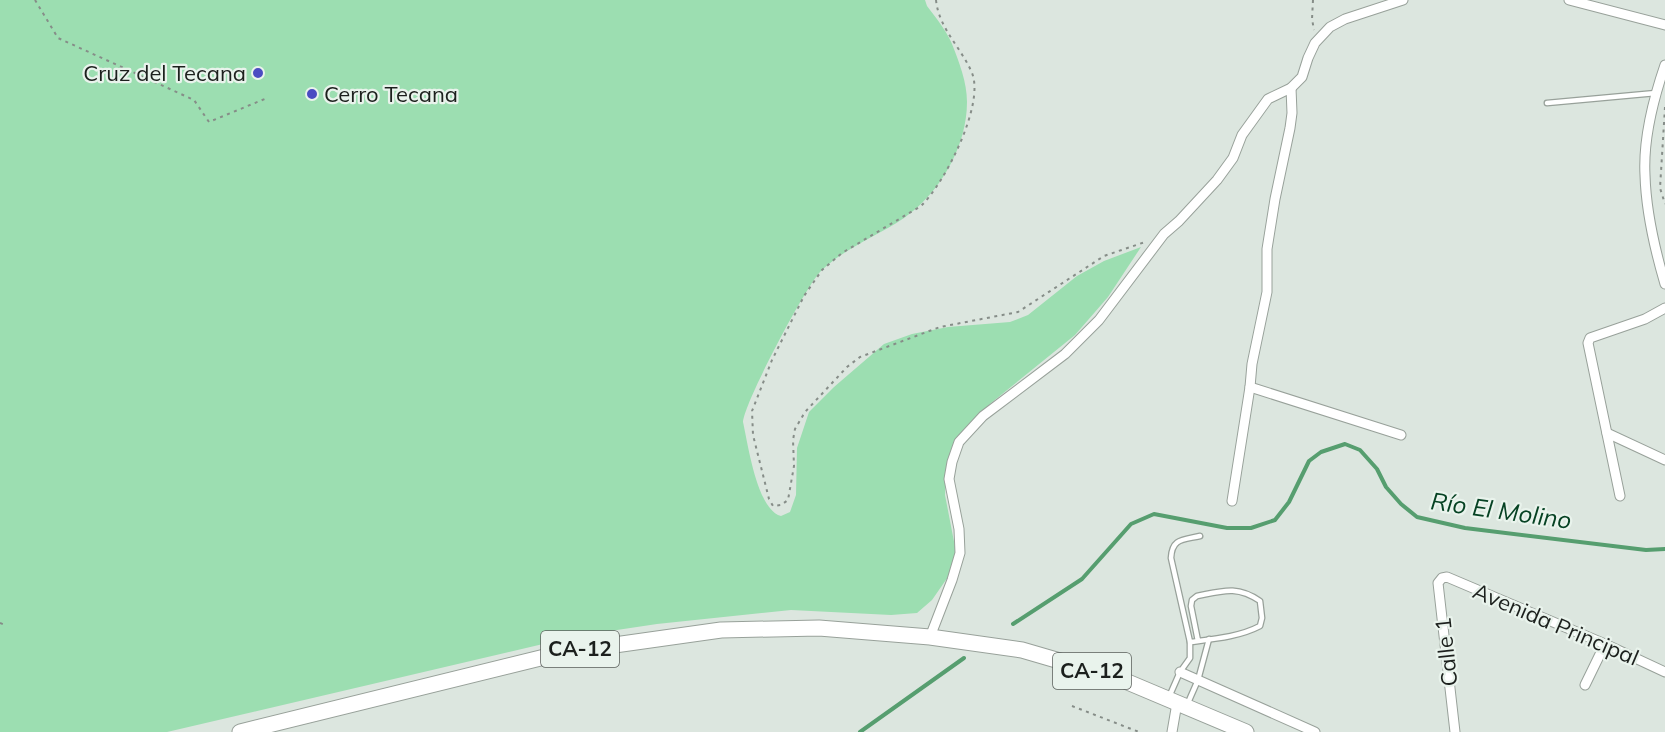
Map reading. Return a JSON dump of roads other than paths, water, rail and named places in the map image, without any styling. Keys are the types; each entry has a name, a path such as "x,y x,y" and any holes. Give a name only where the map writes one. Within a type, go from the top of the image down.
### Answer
{"main road":[{"name":"CA-12","path":"240,732 565,652 721,630 819,628 930,637 1022,650 1118,678 1246,732"}],"street":[{"path":"930,637 960,553 959,530 949,479 959,442 983,416 1065,354 1099,320 1162,237 1217,180 1233,158 1242,135 1268,99 1291,88 1302,77 1315,43 1330,27 1345,19 1403,0"},
{"path":"1569,0 1665,25"},
{"path":"1665,65 1656,93 1646,144 1645,174 1648,208 1665,284"},
{"path":"1232,501 1252,364 1267,292 1267,249 1290,128 1291,88"},
{"path":"1620,496 1589,340 1645,319 1665,308"},
{"path":"1250,387 1401,435"},
{"path":"1607,433 1665,460"},
{"name":"Avenida Principal","path":"1447,577 1665,672"},
{"name":"Calle 1","path":"1447,577 1438,582 1455,732"},
{"path":"1585,685 1605,644"},
{"path":"1180,672 1315,732"},
{"path":"1172,732 1177,703"}],"lane":[{"path":"1547,103 1656,93"},
{"path":"1177,703 1180,672 1190,658 1190,642 1171,558 1172,548 1178,541 1200,536"},
{"path":"1190,642 1198,641 1250,632 1260,627 1262,618 1260,601 1252,595 1234,589 1197,596 1192,600 1191,606 1198,641"},
{"path":"1177,703 1198,680 1209,639"}],"waterway":[{"name":"Río El Molino","path":"1013,624 1082,579 1131,524 1154,514 1227,528 1251,528 1275,520 1289,502 1309,461 1321,452 1345,444 1360,450 1377,469 1386,487 1417,517 1465,528 1646,550 1665,549"},
{"name":"Río El Molino","path":"860,732 964,658"}],"place":[{"name":"Cruz del Tecana","path":"258,73"},
{"name":"Cerro Tecana","path":"312,94"}]}
